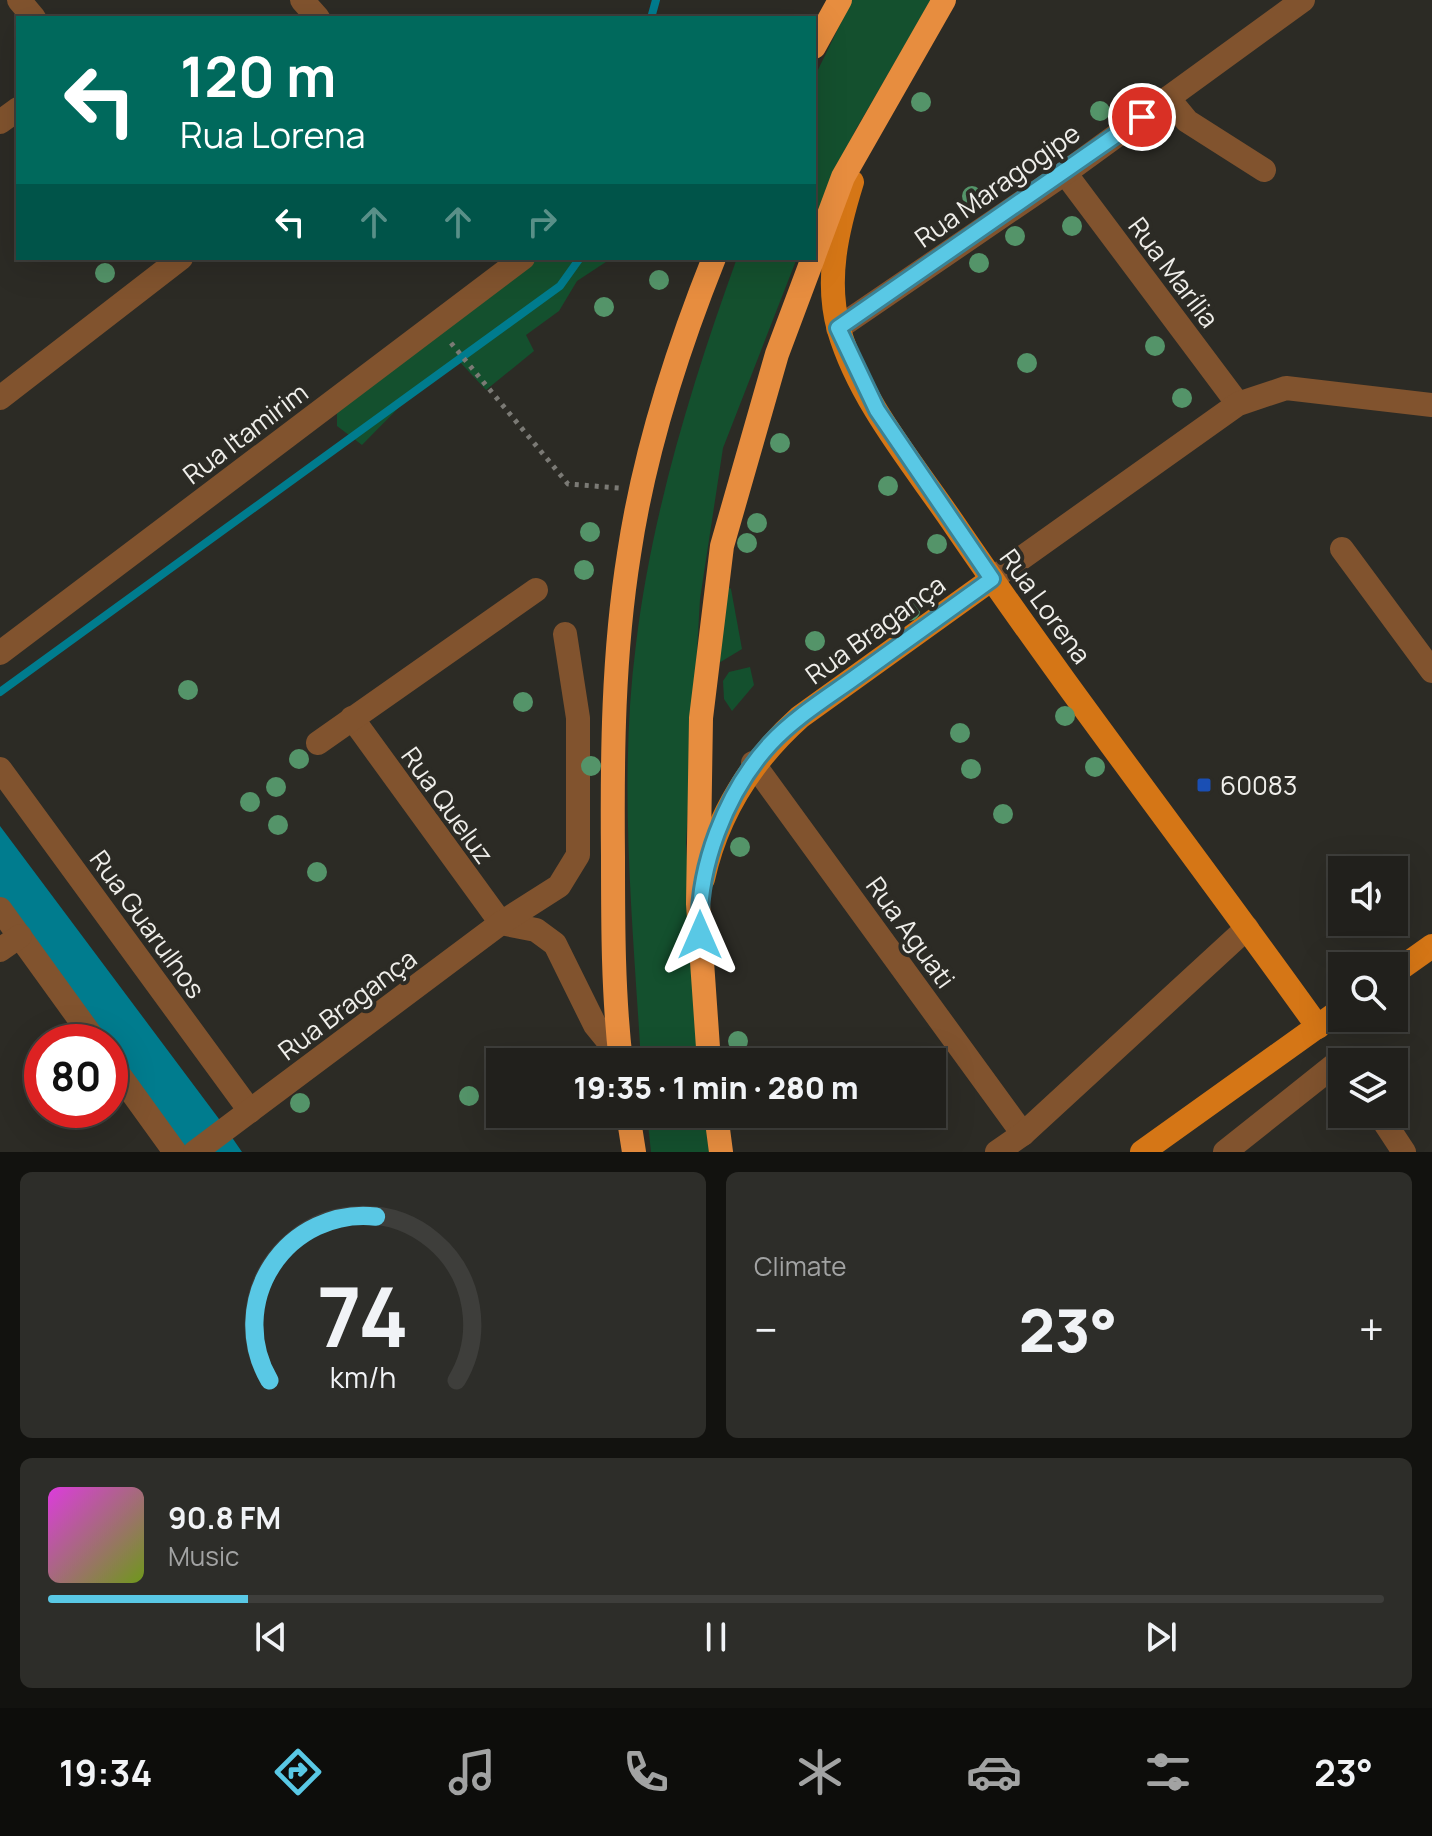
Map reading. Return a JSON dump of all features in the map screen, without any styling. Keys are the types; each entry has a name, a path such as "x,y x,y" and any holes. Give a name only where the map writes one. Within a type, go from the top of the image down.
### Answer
{"highway":[{"path":"816,43 840,0"},
{"path":"816,248 843,177 944,0"},
{"path":"620,1048 613,937 612,762 621,613 641,490 694,308 713,260"},
{"path":"708,1048 698,904 701,718 722,546 777,354 812,260"},
{"path":"630,1128 634,1152"},
{"path":"718,1128 721,1152"}],"main road":[{"name":"Rua Lorena","path":"865,137 840,222 831,282 838,328 877,410 992,579 1318,1027"},
{"name":"Rua Bragança","path":"698,904 708,856 726,812 753,763 800,717 992,579"},
{"path":"1408,963 1432,946"},
{"path":"1142,1152 1328,1020"}],"street":[{"path":"19,0 32,16"},
{"path":"302,0 316,16"},
{"name":"Rua Maragogipe","path":"838,328 1065,173 1303,0"},
{"path":"1168,98 1187,121 1264,170"},
{"name":"Rua Marília","path":"1065,173 1238,404"},
{"path":"0,398 178,260"},
{"name":"Rua Itamirim","path":"0,653 520,260"},
{"name":"Rua Bragança","path":"992,579 1238,404 1286,388 1432,405"},
{"path":"1342,549 1432,671"},
{"path":"318,743 536,590"},
{"name":"Rua Bragança","path":"195,1152 501,923 559,886 578,855 578,718 565,634"},
{"name":"Rua Queluz","path":"352,718 501,923"},
{"name":"Rua Aguati","path":"753,763 1023,1134"},
{"name":"Rua Guarulhos","path":"0,769 241,1118"},
{"path":"0,909 10,943 80,1024"},
{"path":"501,923 536,930 555,944 595,1025 612,1048"},
{"path":"997,1152 1023,1134 1247,928"},
{"name":"Rua Lorena","path":"1318,1027 1334,1048"},
{"path":"1225,1152 1328,1072"},
{"path":"128,1087 175,1152"},
{"path":"1388,1128 1404,1152"}],"path":[{"path":"458,352 568,484 641,490"}],"green space":[{"path":"852,0 931,0 855,131 816,216 816,74"},
{"path":"502,260 609,260 577,281 559,311 526,335 534,351 486,390 458,360 421,385 362,445 337,426 337,393"},
{"path":"736,260 796,260 723,448 700,599 686,843 699,1048 640,1048 629,853 631,696 643,595 676,448 704,352"},
{"path":"725,584 731,589 742,649 714,666"},
{"path":"750,667 754,685 732,711 724,699 723,681 729,672"},
{"path":"648,1128 706,1128 709,1152 651,1152"}],"water":[{"path":"0,826 242,1152 186,1152 128,1073 128,1024 92,1024 0,899"}],"waterway":[{"path":"652,16 656,0"},
{"path":"0,692 560,286 579,260"}],"place":[{"name":"60083","path":"1204,785"}],"route":[{"path":"700,935 698,904 708,856 726,812 753,763 800,717 992,579 877,410 838,328 1142,117"}]}
